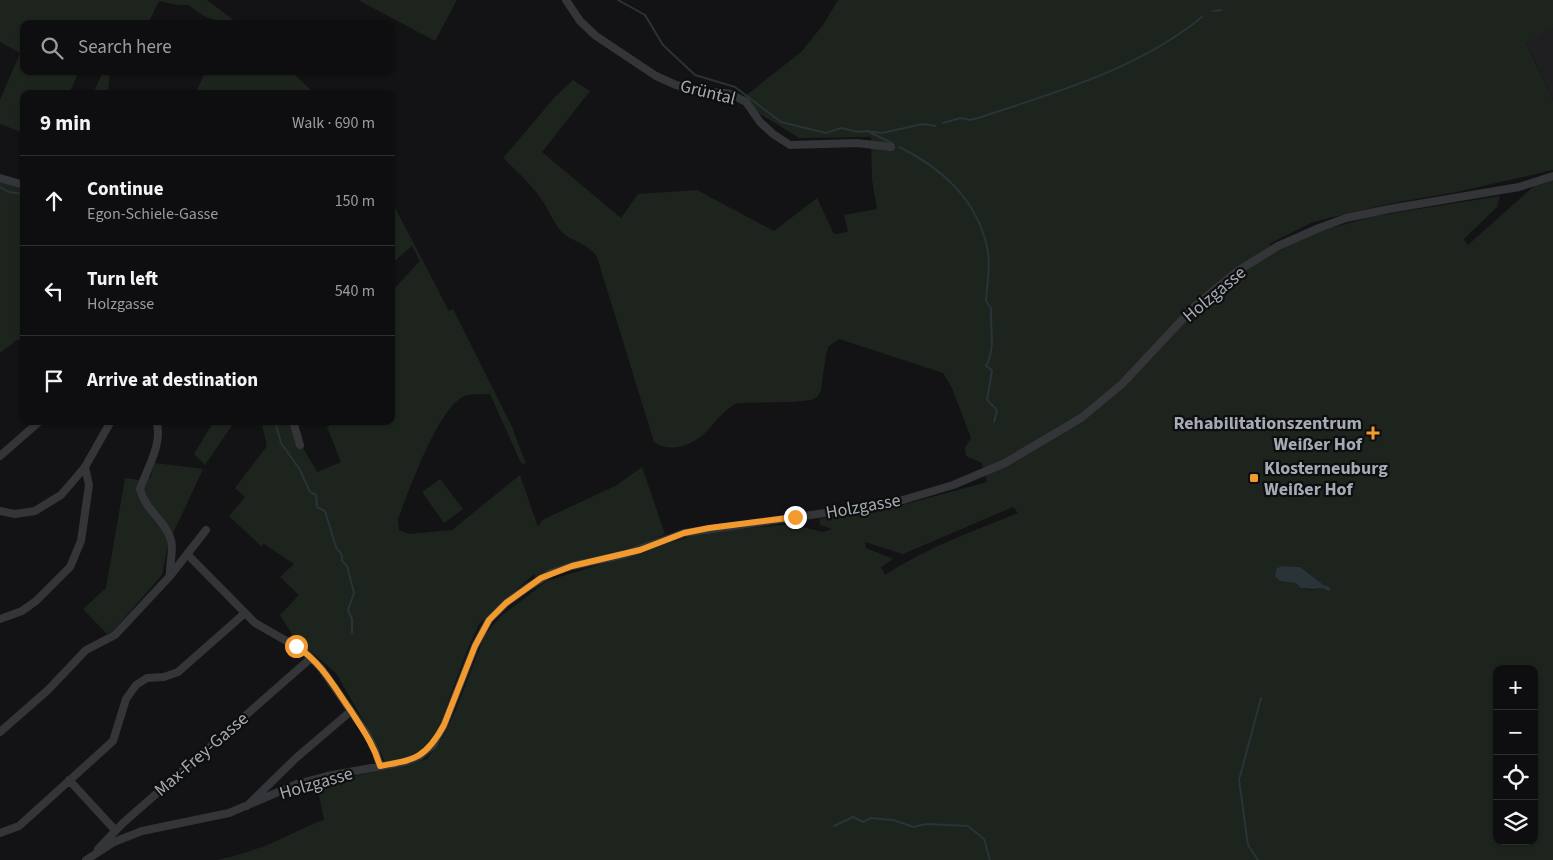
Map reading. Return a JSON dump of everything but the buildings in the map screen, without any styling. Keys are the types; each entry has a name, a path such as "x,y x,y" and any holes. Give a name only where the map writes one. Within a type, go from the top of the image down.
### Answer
{"street":[{"name":"Grüntal","path":"566,0 580,21 596,36 656,76 676,85 707,92 731,94 746,102 760,122 773,134 790,145 857,143 891,147"},
{"path":"611,46 615,38"},
{"name":"Holzgasse","path":"86,860 133,834 229,813 288,787 327,776 420,756 433,744 444,725 475,646 489,620 506,603 546,576 572,566 633,552 684,533 867,507 903,500 954,485 1005,463 1081,418 1122,384 1195,306 1236,272 1278,246 1346,218 1519,187 1553,176"},
{"path":"0,178 20,184"},
{"path":"0,456 35,425"},
{"path":"0,511 15,514 35,511 61,495 85,466 109,425"},
{"path":"158,425 158,440 140,489 149,509 166,528 172,542 169,565 170,576"},
{"path":"294,425 300,445"},
{"path":"0,619 22,611 36,601 70,567 81,541 89,485 85,466"},
{"path":"0,732 48,690 86,650 115,635 170,576 206,530"},
{"path":"187,554 255,624 296,646 311,658 336,688 371,742 380,766"},
{"path":"0,833 19,826 113,741 126,699 136,685 147,678 164,677 178,672 245,613"},
{"name":"Max-Frey-Gasse","path":"94,854 123,822 311,658"},
{"path":"246,807 296,758 351,712"},
{"path":"278,775 288,787"},
{"path":"69,780 115,830"},
{"path":"123,822 133,834"}],"shaded area":[{"path":"0,0 207,0 234,20 215,20 206,17 188,5 159,1 150,20 20,20 20,53 0,42"},
{"path":"358,0 457,0 435,41"},
{"path":"838,0 1553,0 1553,28 1526,43 1553,100 1553,170 1457,192 1388,204 1313,222 1269,244 1275,252 1312,233 1375,216 1500,196 1497,207 1464,239 1468,245 1534,186 1553,180 1553,860 218,860 267,845 324,820 317,785 427,759 443,737 455,712 485,635 501,616 547,581 701,533 792,524 822,532 832,529 820,525 820,519 884,510 987,482 982,463 966,456 965,448 971,438 952,388 943,373 839,339 829,346 826,354 821,391 817,397 811,400 792,402 737,403 724,412 708,430 689,444 668,447 654,442 597,257 583,244 563,234 536,192 503,158 555,97 573,80 590,91 542,152 621,218 638,194 697,190 774,231 817,198 834,234 848,232 844,215 877,209 872,180 871,137 799,138 739,101 801,52 823,25","holes":["1013,507 1018,513 933,548 885,575 881,567 893,559 866,548 865,542 903,554","1282,566 1300,567 1325,586 1311,590 1299,587 1290,579"]},
{"path":"1553,28 1553,100 1526,42"},
{"path":"20,53 20,75 77,75 71,90 20,90 20,132 0,124 0,100"},
{"path":"102,75 110,75 108,90 95,90"},
{"path":"204,75 295,75 311,90 197,90"},
{"path":"0,175 20,182 20,340 18,339 0,353"},
{"path":"395,208 449,311 453,309 512,427 526,464 521,463 490,394 463,397 453,405 443,418 425,452 398,519 399,530 409,534 452,530 520,475 538,527 542,520 617,485 642,467 665,534 623,552 556,567 535,578 534,574 479,624 466,653 441,721 430,743 419,753 406,758 385,762 377,744 336,673 293,636 280,615 299,595 280,577 294,564 264,544 261,546 229,516 245,497 235,488 267,446 262,425 293,425 291,427 317,472 341,462 327,427 330,425 395,425 395,288 420,261 412,246 395,261"},
{"path":"212,425 232,425 205,465 194,454"},
{"path":"155,463 203,469 168,544 162,575 113,631 107,634 83,609 106,588 125,478 139,480 150,478"},
{"path":"440,479 463,509 444,523 422,492"},
{"path":"1282,566 1300,567 1331,590 1301,588 1295,583 1280,581 1275,576 1277,568"}],"waterway":[{"path":"618,0 645,15 663,45 695,75 735,87 781,122 826,133 841,128 859,132 882,133 923,124 935,126"},
{"path":"1213,11 1221,10"},
{"path":"943,123 960,118 970,120 978,118 1095,78 1151,51 1202,17"},
{"path":"867,131 892,143"},
{"path":"899,147 929,164 943,175 966,200 982,230 988,254 989,267 986,301 991,308 992,338 991,352 986,366 992,370 987,400 997,410 994,422"},
{"path":"0,187 9,192 20,193"},
{"path":"276,425 281,443 300,470 310,492 316,495 317,507 325,511 336,547 342,555 342,561 347,566 354,593 348,610 352,619 352,633"},
{"path":"1258,860 1248,845 1239,780 1261,698"},
{"path":"834,826 853,817 863,822 871,818 893,820 914,827 926,824 968,826 984,839 990,860"}],"place":[{"name":"Rehabilitationszentrum Weißer Hof","path":"1373,433"},
{"name":"Klosterneuburg Weißer Hof","path":"1254,478"}],"route":[{"path":"296,646 304,651 321,668 336,688 367,734 380,766 404,762 420,756 438,737 475,646 489,620 506,603 541,578 572,566 640,550 684,533 795,517"}]}
